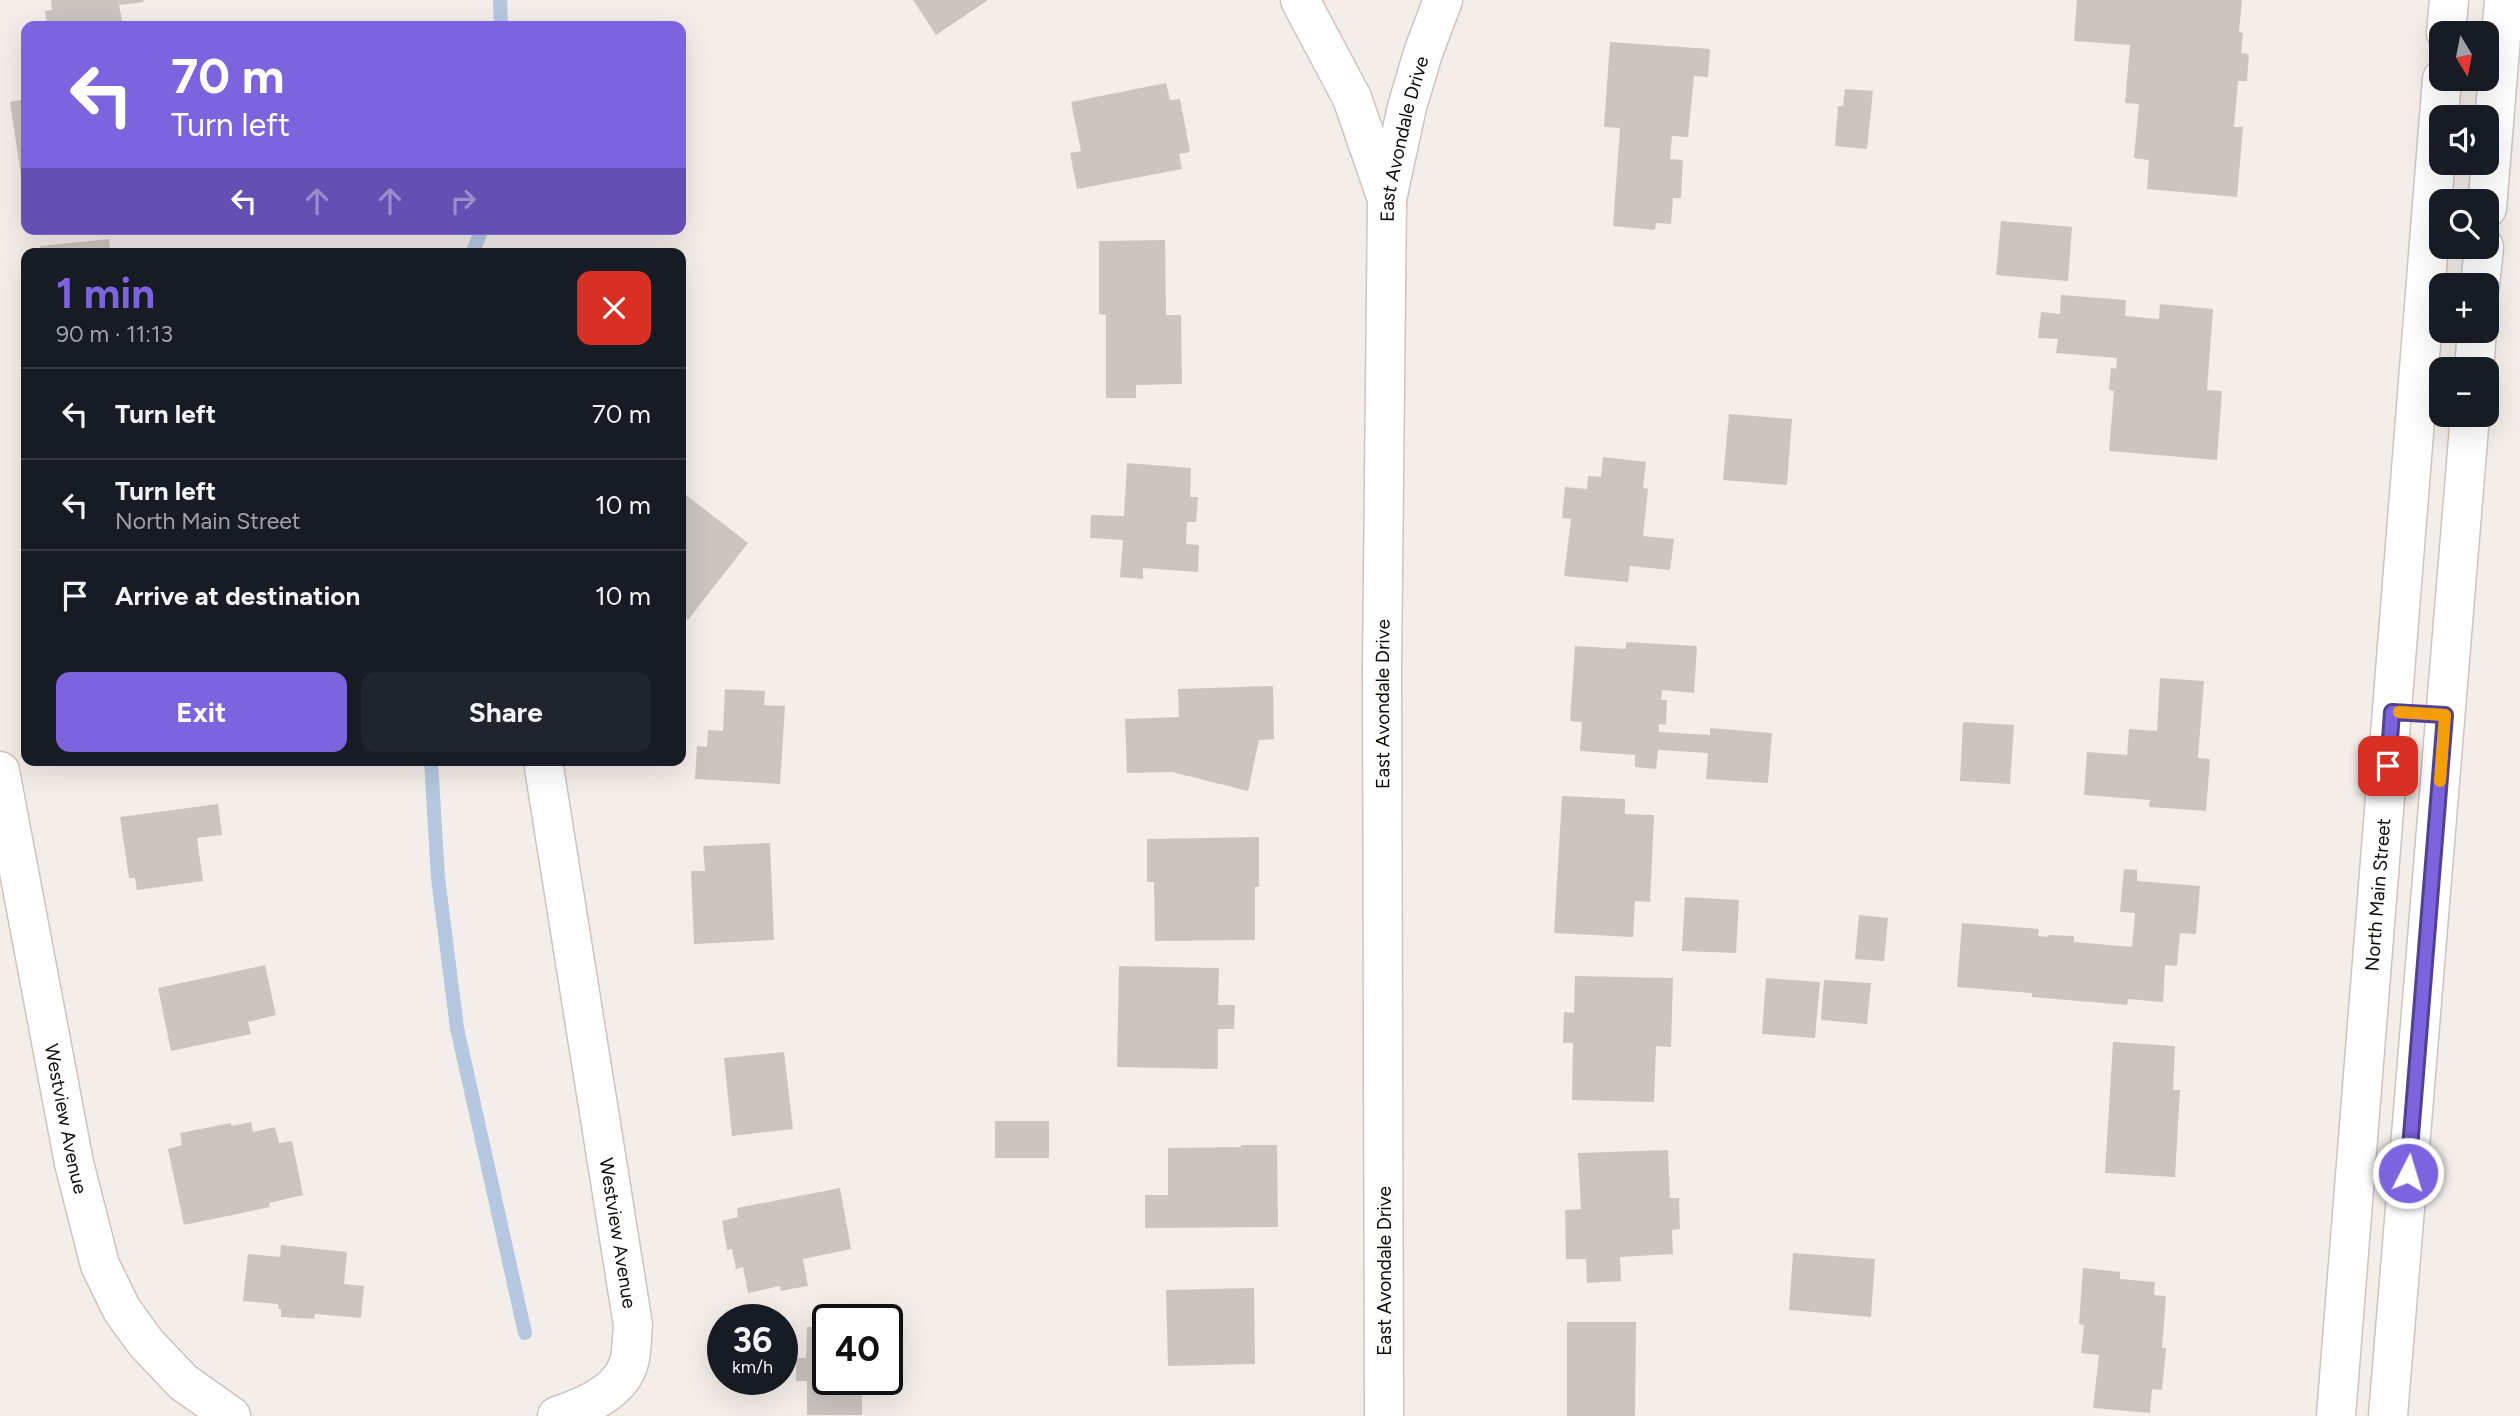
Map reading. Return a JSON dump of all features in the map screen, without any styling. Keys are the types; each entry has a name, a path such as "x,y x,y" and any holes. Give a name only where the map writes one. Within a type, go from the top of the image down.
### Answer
{"street":[{"path":"1300,0 1352,99 1387,199"},
{"name":"East Avondale Drive","path":"1384,1416 1382,653 1387,199 1407,107 1443,0"},
{"path":"2447,21 2449,0"},
{"path":"2489,189 2504,0"},
{"name":"North Main Street","path":"2336,1416 2441,91"},
{"path":"2388,1416 2469,427"},
{"path":"2392,712 2445,715"},
{"name":"Westview Avenue","path":"543,766 633,1325 630,1361 613,1389 584,1408 556,1416"},
{"name":"Westview Avenue","path":"0,771 74,1163 100,1265 121,1310 146,1343 183,1382 231,1416"}],"building":[{"path":"51,0 144,2 119,5 122,21 46,21 45,11 52,10"},
{"path":"913,0 988,0 936,35"},
{"path":"2077,0 2242,0 2239,32 2243,33 2241,53 2249,54 2247,81 2238,81 2234,127 2243,127 2237,197 2147,189 2149,160 2134,158 2139,104 2125,103 2130,45 2074,41"},
{"path":"1610,42 1710,49 1708,77 1694,76 1688,137 1672,136 1670,159 1683,160 1681,198 1673,198 1671,224 1656,223 1655,230 1613,226 1620,128 1604,127"},
{"path":"1166,83 1170,100 1180,99 1190,152 1179,154 1182,169 1077,189 1070,153 1081,151 1071,102"},
{"path":"1845,89 1873,91 1867,149 1835,146 1838,106 1843,106"},
{"path":"21,100 21,176 10,102"},
{"path":"2001,221 2072,227 2068,281 1996,275"},
{"path":"109,239 110,248 40,248"},
{"path":"1165,240 1166,315 1181,315 1182,384 1136,385 1136,398 1106,398 1106,315 1099,314 1099,241"},
{"path":"2061,295 2126,300 2125,316 2159,319 2160,304 2213,309 2207,390 2222,391 2217,460 2109,451 2114,391 2109,390 2111,368 2116,369 2117,358 2056,353 2058,339 2038,338 2041,312 2060,314"},
{"path":"1729,414 1792,419 1787,485 1723,480"},
{"path":"1603,457 1646,462 1643,488 1648,489 1643,536 1674,539 1670,570 1630,566 1628,582 1564,576 1571,519 1562,518 1565,487 1587,489 1588,476 1601,477"},
{"path":"1127,463 1191,468 1190,497 1198,497 1196,522 1187,522 1186,544 1199,545 1198,572 1143,568 1143,579 1120,577 1123,540 1090,538 1091,515 1124,516"},
{"path":"686,495 748,543 688,620 686,618"},
{"path":"1626,642 1697,646 1694,693 1662,690 1661,700 1667,700 1666,725 1659,724 1659,732 1710,735 1710,728 1772,733 1768,783 1706,779 1708,753 1658,750 1656,769 1635,767 1635,755 1580,751 1582,722 1570,721 1575,646 1626,649"},
{"path":"2160,678 2204,681 2198,758 2210,759 2206,811 2149,807 2150,800 2084,795 2087,752 2127,755 2129,729 2157,731"},
{"path":"1273,686 1274,739 1259,740 1248,791 1172,772 1127,773 1125,719 1179,717 1178,689"},
{"path":"725,689 765,691 764,705 785,706 780,784 695,779 697,746 707,747 708,730 723,731"},
{"path":"1963,722 2014,725 2010,784 1960,781"},
{"path":"1562,796 1625,799 1625,814 1654,815 1650,902 1635,901 1633,937 1554,933"},
{"path":"218,804 222,835 197,838 203,881 137,890 135,878 129,878 120,817"},
{"path":"1259,837 1255,940 1155,941 1154,882 1147,882 1147,839"},
{"path":"770,843 774,940 694,944 691,871 705,871 703,846"},
{"path":"2124,869 2137,870 2137,881 2200,886 2196,934 2180,933 2177,966 2165,965 2163,1002 2128,999 2127,1005 1957,987 1962,923 2039,929 2038,936 2074,936 2074,942 2132,947 2135,913 2120,912"},
{"path":"1685,897 1739,900 1736,953 1682,951"},
{"path":"1859,915 1888,918 1884,961 1855,959"},
{"path":"265,965 276,1015 248,1022 251,1034 171,1051 158,988"},
{"path":"1119,966 1219,968 1218,1005 1235,1005 1234,1029 1218,1029 1218,1069 1117,1067"},
{"path":"1575,976 1673,978 1671,1047 1656,1046 1654,1102 1572,1100 1573,1043 1563,1043 1564,1012 1574,1013"},
{"path":"1766,978 1820,982 1815,1038 1762,1034"},
{"path":"1824,980 1871,983 1867,1024 1821,1020"},
{"path":"2113,1042 2175,1046 2173,1090 2180,1090 2175,1177 2105,1173"},
{"path":"784,1052 793,1129 732,1136 724,1058"},
{"path":"995,1121 1049,1121 1049,1158 995,1158"},
{"path":"251,1122 253,1132 275,1127 279,1143 292,1141 303,1195 269,1203 270,1207 184,1225 168,1149 182,1145 180,1133"},
{"path":"1277,1145 1278,1227 1145,1228 1145,1195 1168,1195 1168,1148"},
{"path":"1668,1150 1670,1198 1679,1198 1680,1229 1672,1230 1673,1254 1620,1257 1621,1281 1587,1283 1586,1259 1566,1259 1565,1210 1581,1209 1578,1153"},
{"path":"840,1188 851,1249 803,1259 808,1286 781,1291 780,1286 748,1293 743,1267 736,1269 732,1249 727,1250 722,1221 738,1217 737,1208"},
{"path":"281,1245 347,1252 344,1284 364,1286 361,1318 315,1314 314,1319 281,1317 278,1304 243,1301 248,1254 280,1257"},
{"path":"1793,1253 1875,1259 1871,1317 1789,1310"},
{"path":"2083,1268 2120,1272 2120,1279 2155,1282 2154,1295 2166,1296 2162,1348 2166,1348 2162,1390 2152,1389 2150,1413 2093,1408 2099,1355 2081,1353 2084,1325 2079,1324"},
{"path":"1254,1288 1255,1364 1168,1366 1166,1290"},
{"path":"1567,1322 1636,1322 1635,1416 1567,1416"},
{"path":"807,1327 812,1327 812,1395 862,1395 862,1415 807,1415 807,1381 798,1381 798,1358 806,1358"}],"waterway":[{"path":"500,0 501,21"},
{"path":"474,248 480,235"},
{"path":"431,766 438,878 457,1028 525,1333"}],"slow traffic":[{"path":"2399,712 2445,715 2440,781"}],"route":[{"path":"2388,766 2392,712 2445,715 2408,1173"}]}
